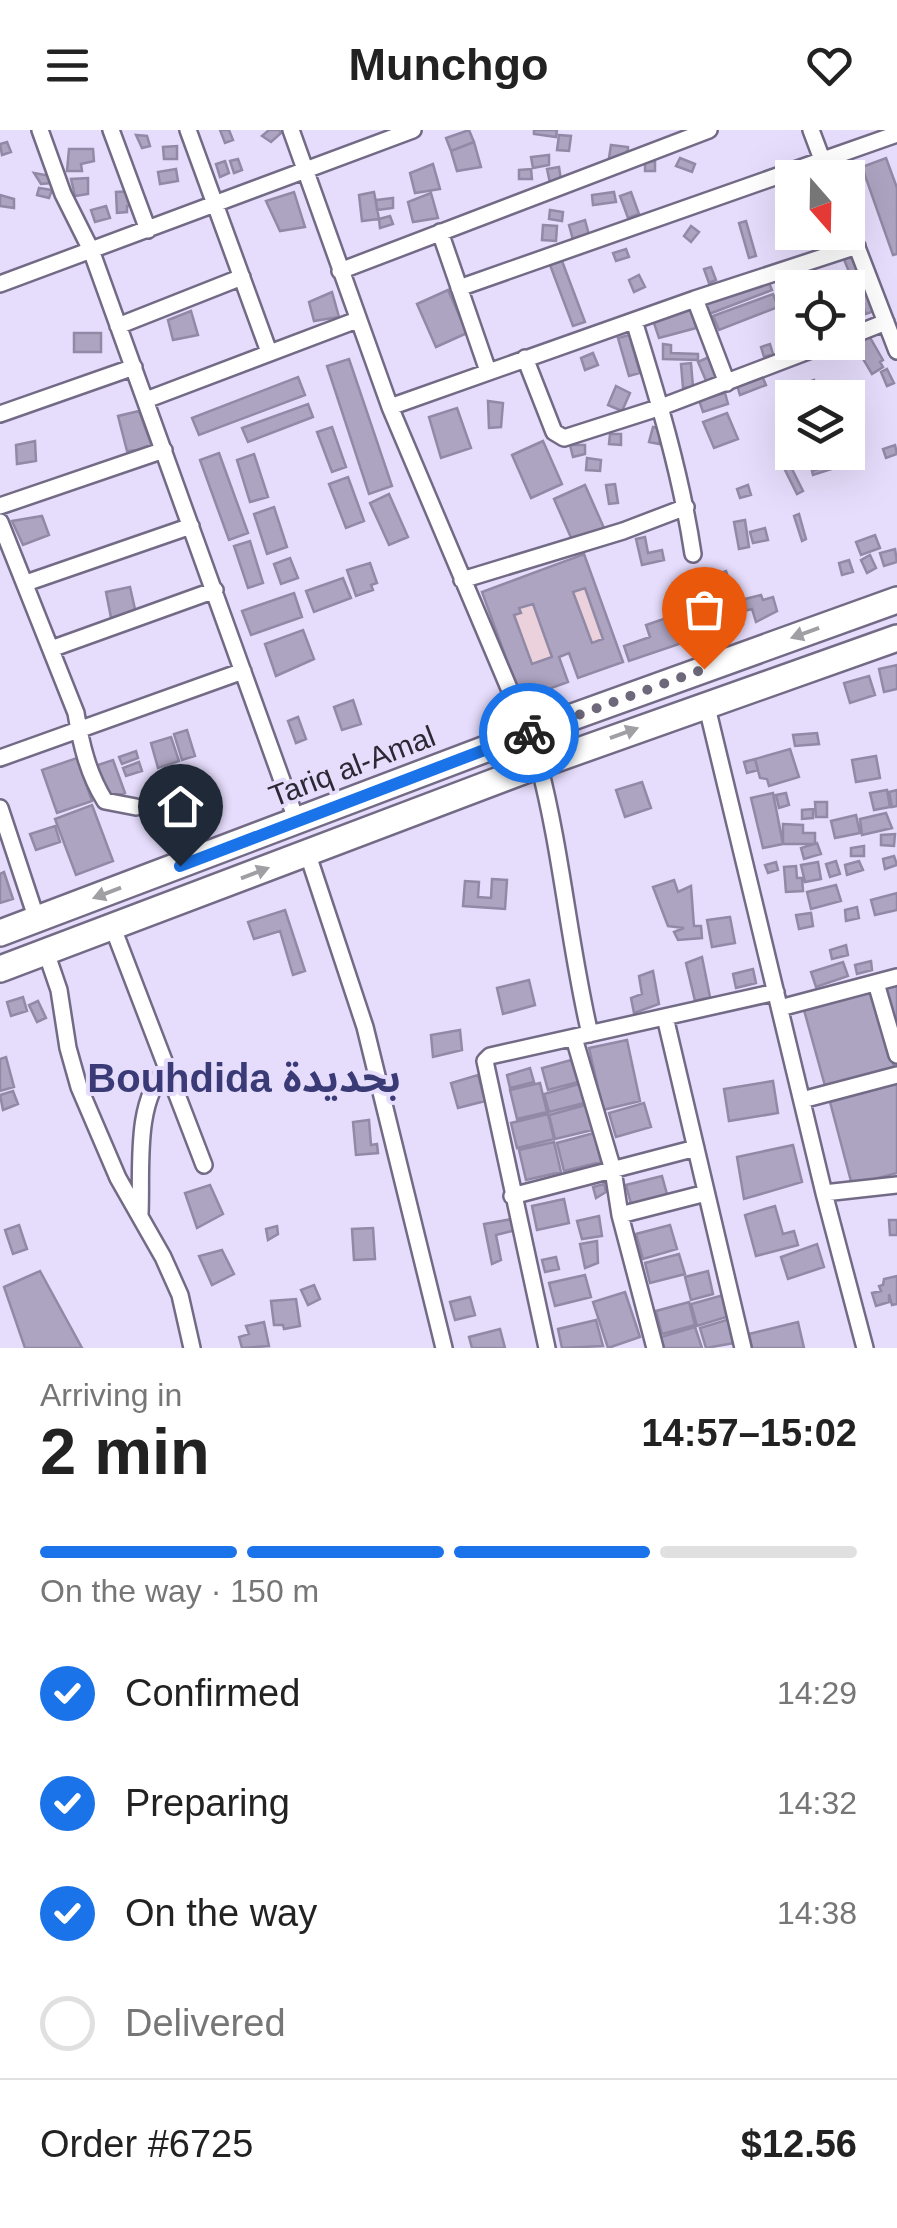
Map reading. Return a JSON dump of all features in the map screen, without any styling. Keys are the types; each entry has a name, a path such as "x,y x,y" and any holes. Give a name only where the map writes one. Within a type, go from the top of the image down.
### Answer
{"highway":[{"name":"Tariq al-Amal","path":"0,933 528,733 897,600"},
{"path":"0,969 539,764 897,638"}],"street":[{"path":"40,130 91,250 297,822"},
{"path":"111,130 148,230"},
{"path":"188,130 269,352"},
{"path":"291,130 390,407 528,733"},
{"path":"0,282 306,172 391,134 413,130"},
{"path":"340,271 708,130"},
{"path":"811,130 822,160 897,134"},
{"path":"459,288 775,177"},
{"path":"440,232 488,371"},
{"path":"390,407 844,250"},
{"path":"858,250 897,351"},
{"path":"118,326 242,278"},
{"path":"695,299 727,382"},
{"path":"146,400 357,320"},
{"path":"634,321 661,407 686,507 693,554"},
{"path":"865,330 886,322"},
{"path":"525,358 554,432 564,438 661,407 785,360"},
{"path":"0,414 134,367"},
{"path":"0,506 164,450"},
{"path":"462,580 623,531 686,507"},
{"path":"0,522 76,713 76,728 94,784 105,801 136,807"},
{"path":"26,582 191,526"},
{"path":"52,649 215,590"},
{"path":"0,758 244,671"},
{"path":"706,703 824,1193 866,1348"},
{"path":"539,764 555,825 582,1036 620,1215 655,1348"},
{"path":"0,808 37,920"},
{"path":"308,852 365,1027 444,1348"},
{"path":"113,928 204,1164"},
{"path":"46,952 59,990 79,1087 118,1178 164,1256 180,1295 192,1348"},
{"path":"548,1348 485,1061 490,1056 666,1017 897,977"},
{"path":"876,983 897,1055"},
{"path":"666,1017 742,1348"},
{"path":"140,1215 146,1101 155,1081 166,1070"},
{"path":"802,1100 897,1075"},
{"path":"512,1196 696,1148"},
{"path":"824,1193 897,1185"},
{"path":"620,1215 706,1193"}],"shaded area":[{"path":"584,554 623,662 578,678 569,654 560,656 568,682 521,699 482,592"}],"building":[{"path":"220,130 229,130 233,140 225,143"},
{"path":"269,130 281,133 271,142 262,136"},
{"path":"469,130 474,142 451,151 446,138"},
{"path":"534,130 557,130 556,137 534,134"},
{"path":"136,135 147,136 150,146 142,148"},
{"path":"559,135 571,136 569,151 557,150"},
{"path":"7,142 11,152 2,155 0,144"},
{"path":"474,142 481,167 457,171 451,151"},
{"path":"611,145 628,147 627,160 609,158"},
{"path":"177,146 177,159 164,159 163,147"},
{"path":"69,149 93,149 94,161 81,164 82,171 67,171"},
{"path":"549,155 549,165 533,168 531,157"},
{"path":"680,158 695,164 692,172 676,166"},
{"path":"886,158 897,188 897,254 893,255 865,166"},
{"path":"238,159 242,170 234,173 230,161"},
{"path":"225,161 229,173 220,177 216,164"},
{"path":"655,161 655,171 645,171 645,162"},
{"path":"433,164 440,189 415,193 410,173"},
{"path":"559,167 561,180 550,183 547,169"},
{"path":"176,169 178,181 160,184 158,172"},
{"path":"531,169 532,179 519,179 519,170"},
{"path":"34,173 51,176 52,183 41,184"},
{"path":"88,178 88,194 75,196 71,179"},
{"path":"39,188 52,190 49,198 37,195"},
{"path":"133,191 134,206 117,213 116,192"},
{"path":"294,192 305,227 280,231 266,201"},
{"path":"374,192 379,219 362,221 359,195"},
{"path":"614,192 616,202 593,205 592,195"},
{"path":"631,192 639,214 628,218 620,196"},
{"path":"431,193 438,218 413,222 408,202"},
{"path":"0,195 14,199 14,208 0,206"},
{"path":"393,198 393,208 377,210 376,200"},
{"path":"106,206 110,218 95,222 91,210"},
{"path":"550,210 563,212 562,221 549,219"},
{"path":"390,216 393,224 380,228 379,219"},
{"path":"585,220 589,235 573,240 569,225"},
{"path":"746,221 756,256 749,258 739,223"},
{"path":"543,225 557,226 556,241 542,240"},
{"path":"691,226 699,232 691,242 684,236"},
{"path":"626,249 629,257 616,261 613,253"},
{"path":"852,253 858,270 848,270 843,257"},
{"path":"562,261 585,322 573,326 550,265"},
{"path":"711,267 716,280 709,283 704,269"},
{"path":"639,275 645,287 634,292 629,280"},
{"path":"767,278 772,290 709,314 705,302"},
{"path":"865,287 874,311 865,312"},
{"path":"448,290 467,333 436,347 417,304"},
{"path":"332,292 339,317 314,321 309,302"},
{"path":"773,294 775,299 775,308 719,330 713,316"},
{"path":"691,309 696,328 659,338 653,320"},
{"path":"191,311 198,335 173,340 168,320"},
{"path":"74,333 101,333 101,352 74,352"},
{"path":"868,334 883,360 883,367 872,374 864,360"},
{"path":"629,335 640,373 629,376 618,338"},
{"path":"663,344 671,345 671,353 698,354 698,360 663,359"},
{"path":"770,344 773,354 764,357 761,347"},
{"path":"593,353 598,365 585,370 581,358"},
{"path":"709,357 717,378 707,383 698,362"},
{"path":"349,359 392,486 369,494 327,366"},
{"path":"691,363 693,387 683,388 681,364"},
{"path":"887,369 894,383 887,386 881,372"},
{"path":"762,376 766,385 740,395 737,385"},
{"path":"298,377 305,395 199,435 192,418"},
{"path":"616,386 630,393 622,411 608,405"},
{"path":"725,393 728,404 703,412 699,400"},
{"path":"488,401 503,403 501,427 489,428"},
{"path":"308,404 313,417 248,442 242,428"},
{"path":"457,408 471,448 441,458 429,417"},
{"path":"139,411 153,449 127,451 118,416"},
{"path":"727,413 738,439 714,448 703,422"},
{"path":"332,427 346,467 332,472 317,432"},
{"path":"653,427 663,429 659,444 649,442"},
{"path":"610,434 621,434 621,445 609,444"},
{"path":"35,441 36,461 17,464 16,445"},
{"path":"543,441 562,484 531,498 512,455"},
{"path":"570,445 585,445 585,454 573,457"},
{"path":"895,445 897,454 886,458 883,449"},
{"path":"219,453 248,533 229,540 200,460"},
{"path":"254,454 268,497 250,502 237,460"},
{"path":"587,458 601,460 600,471 586,470"},
{"path":"785,470 792,470 803,491 797,494"},
{"path":"348,477 364,521 346,528 329,484"},
{"path":"615,484 618,503 609,504 606,485"},
{"path":"585,485 604,528 573,542 554,499"},
{"path":"748,485 751,495 740,498 737,489"},
{"path":"389,494 408,537 389,545 370,503"},
{"path":"274,507 287,547 267,554 254,514"},
{"path":"799,514 806,539 802,541 794,516"},
{"path":"42,516 49,535 23,545 12,521"},
{"path":"745,520 749,547 739,549 734,522"},
{"path":"765,528 768,540 753,543 750,532"},
{"path":"875,535 880,548 861,555 856,542"},
{"path":"645,537 648,553 662,550 664,560 642,565 636,539"},
{"path":"250,541 263,583 248,588 234,546"},
{"path":"895,549 897,562 884,566 880,553"},
{"path":"584,554 623,662 578,678 569,653 559,657 568,682 521,699 482,592","holes":["585,588 603,639 592,643 573,592","533,604 552,657 532,664 514,615 521,613 519,608"]},
{"path":"870,555 876,568 867,573 861,560"},
{"path":"290,558 298,578 281,584 274,564"},
{"path":"849,560 853,572 842,575 839,563"},
{"path":"370,563 377,583 371,585 373,590 356,596 347,570"},
{"path":"726,571 743,624 714,633 696,581"},
{"path":"343,578 351,598 314,612 306,591"},
{"path":"682,581 695,630 686,632 673,583"},
{"path":"130,587 137,618 112,623 106,592"},
{"path":"294,593 302,617 251,635 242,611"},
{"path":"761,595 763,600 773,597 777,611 756,622 752,609 744,611 741,600"},
{"path":"672,616 682,643 629,661 624,646 650,637 646,625"},
{"path":"303,630 314,659 276,676 265,644"},
{"path":"897,665 897,689 884,692 879,669"},
{"path":"869,676 875,695 850,703 844,683"},
{"path":"353,700 361,724 342,730 334,707"},
{"path":"298,717 306,739 296,743 288,721"},
{"path":"187,730 195,756 182,760 174,734"},
{"path":"817,733 819,744 795,746 793,735"},
{"path":"171,737 179,761 158,768 151,743"},
{"path":"790,749 799,777 769,786 767,779 760,778 755,759"},
{"path":"136,751 138,758 122,764 119,757"},
{"path":"876,756 880,778 856,782 852,760"},
{"path":"77,758 92,801 57,813 42,770"},
{"path":"755,759 758,770 747,773 744,762"},
{"path":"113,760 125,793 106,799 95,766"},
{"path":"139,762 142,771 126,776 123,768"},
{"path":"642,782 651,808 625,817 616,790"},
{"path":"887,790 890,807 874,810 870,793"},
{"path":"897,790 897,806 892,807 889,792"},
{"path":"773,793 783,844 763,848 751,798"},
{"path":"786,793 789,805 779,808 776,795"},
{"path":"815,802 827,802 827,817 816,817"},
{"path":"92,805 113,861 76,875 55,819"},
{"path":"813,809 813,818 802,819 802,810"},
{"path":"886,813 892,828 862,835 860,819"},
{"path":"856,815 860,833 835,838 831,821"},
{"path":"783,824 803,825 803,833 815,833 815,844 783,844"},
{"path":"55,826 60,842 36,850 30,834"},
{"path":"895,834 894,846 881,845 881,835"},
{"path":"817,843 821,854 804,859 801,848"},
{"path":"864,846 864,856 851,856 851,848"},
{"path":"894,856 897,865 885,869 883,859"},
{"path":"836,861 840,874 830,877 826,864"},
{"path":"859,861 863,870 847,875 845,865"},
{"path":"776,862 778,870 768,873 765,865"},
{"path":"818,862 821,879 805,882 801,865"},
{"path":"796,866 803,891 786,892 784,867"},
{"path":"4,872 13,899 0,903 0,874"},
{"path":"492,879 507,880 505,909 463,906 465,881 479,882 478,897 491,898"},
{"path":"674,880 678,892 691,886 694,926 701,926 702,938 678,940 674,932 684,928 668,926 653,887"},
{"path":"836,885 841,901 811,909 807,892"},
{"path":"897,893 897,910 875,915 871,900"},
{"path":"857,907 859,918 846,921 845,910"},
{"path":"285,910 305,971 293,975 280,931 254,939 248,922"},
{"path":"811,913 813,926 799,929 796,915"},
{"path":"730,917 735,943 712,947 707,920"},
{"path":"846,945 848,955 832,959 830,950"},
{"path":"702,957 710,997 695,1001 686,963"},
{"path":"871,961 872,970 857,974 855,965"},
{"path":"843,962 848,976 816,987 811,972"},
{"path":"753,969 756,983 736,988 733,974"},
{"path":"653,971 659,1004 634,1013 631,998 642,994 639,976"},
{"path":"529,980 535,1005 503,1014 497,988"},
{"path":"897,986 897,1033 883,989"},
{"path":"873,991 896,1074 827,1093 804,1010"},
{"path":"23,997 27,1011 11,1016 7,1002"},
{"path":"38,1001 46,1018 37,1022 29,1005"},
{"path":"460,1030 462,1050 433,1057 431,1035"},
{"path":"627,1040 640,1101 603,1110 589,1048"},
{"path":"6,1057 14,1087 0,1091 0,1059"},
{"path":"571,1060 578,1082 548,1090 542,1068"},
{"path":"530,1068 534,1082 510,1088 507,1075"},
{"path":"478,1075 485,1101 458,1108 451,1083"},
{"path":"773,1081 778,1113 729,1121 724,1089"},
{"path":"540,1083 547,1112 517,1119 510,1090"},
{"path":"579,1084 584,1103 549,1112 544,1094"},
{"path":"897,1084 897,1173 852,1185 830,1102"},
{"path":"13,1091 18,1104 3,1110 0,1095"},
{"path":"644,1103 651,1127 616,1137 609,1113"},
{"path":"586,1105 592,1130 555,1139 549,1115"},
{"path":"548,1114 554,1139 517,1148 511,1123"},
{"path":"369,1120 371,1145 377,1144 378,1153 356,1155 353,1122"},
{"path":"594,1133 601,1162 564,1171 557,1143"},
{"path":"554,1142 561,1172 526,1180 519,1150"},
{"path":"793,1145 802,1182 744,1199 737,1157"},
{"path":"662,1176 668,1198 632,1208 626,1185"},
{"path":"604,1184 606,1192 596,1198 593,1187"},
{"path":"210,1185 223,1214 197,1228 185,1193"},
{"path":"564,1199 569,1223 537,1230 532,1206"},
{"path":"775,1206 783,1234 794,1231 798,1245 756,1256 745,1215"},
{"path":"599,1216 602,1236 582,1239 577,1221"},
{"path":"512,1219 516,1230 496,1235 501,1260 492,1264 484,1224"},
{"path":"889,1220 897,1220 897,1235 890,1235"},
{"path":"19,1225 27,1249 13,1254 5,1230"},
{"path":"670,1225 677,1249 643,1259 636,1234"},
{"path":"277,1226 278,1234 268,1240 266,1229"},
{"path":"373,1228 375,1259 354,1260 352,1229"},
{"path":"597,1241 598,1263 585,1268 580,1244"},
{"path":"817,1244 824,1267 788,1279 781,1257"},
{"path":"222,1250 234,1274 212,1285 199,1256"},
{"path":"679,1254 685,1274 650,1283 645,1263"},
{"path":"556,1257 559,1269 545,1272 542,1260"},
{"path":"40,1271 82,1348 25,1348 4,1287"},
{"path":"708,1271 713,1294 691,1300 685,1277"},
{"path":"585,1275 591,1297 555,1306 549,1283"},
{"path":"897,1276 897,1304 892,1305 889,1294 889,1302 876,1306 872,1293 881,1291 879,1286 884,1279"},
{"path":"314,1285 320,1299 308,1305 301,1290"},
{"path":"625,1292 640,1337 608,1348 593,1302"},
{"path":"727,1294 733,1315 697,1326 691,1304"},
{"path":"470,1297 475,1315 455,1320 450,1302"},
{"path":"296,1299 300,1326 284,1329 283,1325 274,1325 271,1301"},
{"path":"689,1302 695,1325 662,1334 656,1311"},
{"path":"733,1318 740,1342 706,1348 700,1328"},
{"path":"596,1320 603,1346 562,1348 558,1329"},
{"path":"264,1322 269,1346 242,1348 239,1337 249,1334 246,1326"},
{"path":"798,1322 804,1348 752,1348 749,1334"},
{"path":"695,1327 702,1348 664,1348 661,1337"},
{"path":"500,1329 505,1348 472,1348 469,1337"}],"way so far":[{"path":"529,733 704,669"}],"district":[{"name":"Bouhdida بحديدة","path":"244,1078"}],"route":[{"path":"180,866 529,733"}]}
